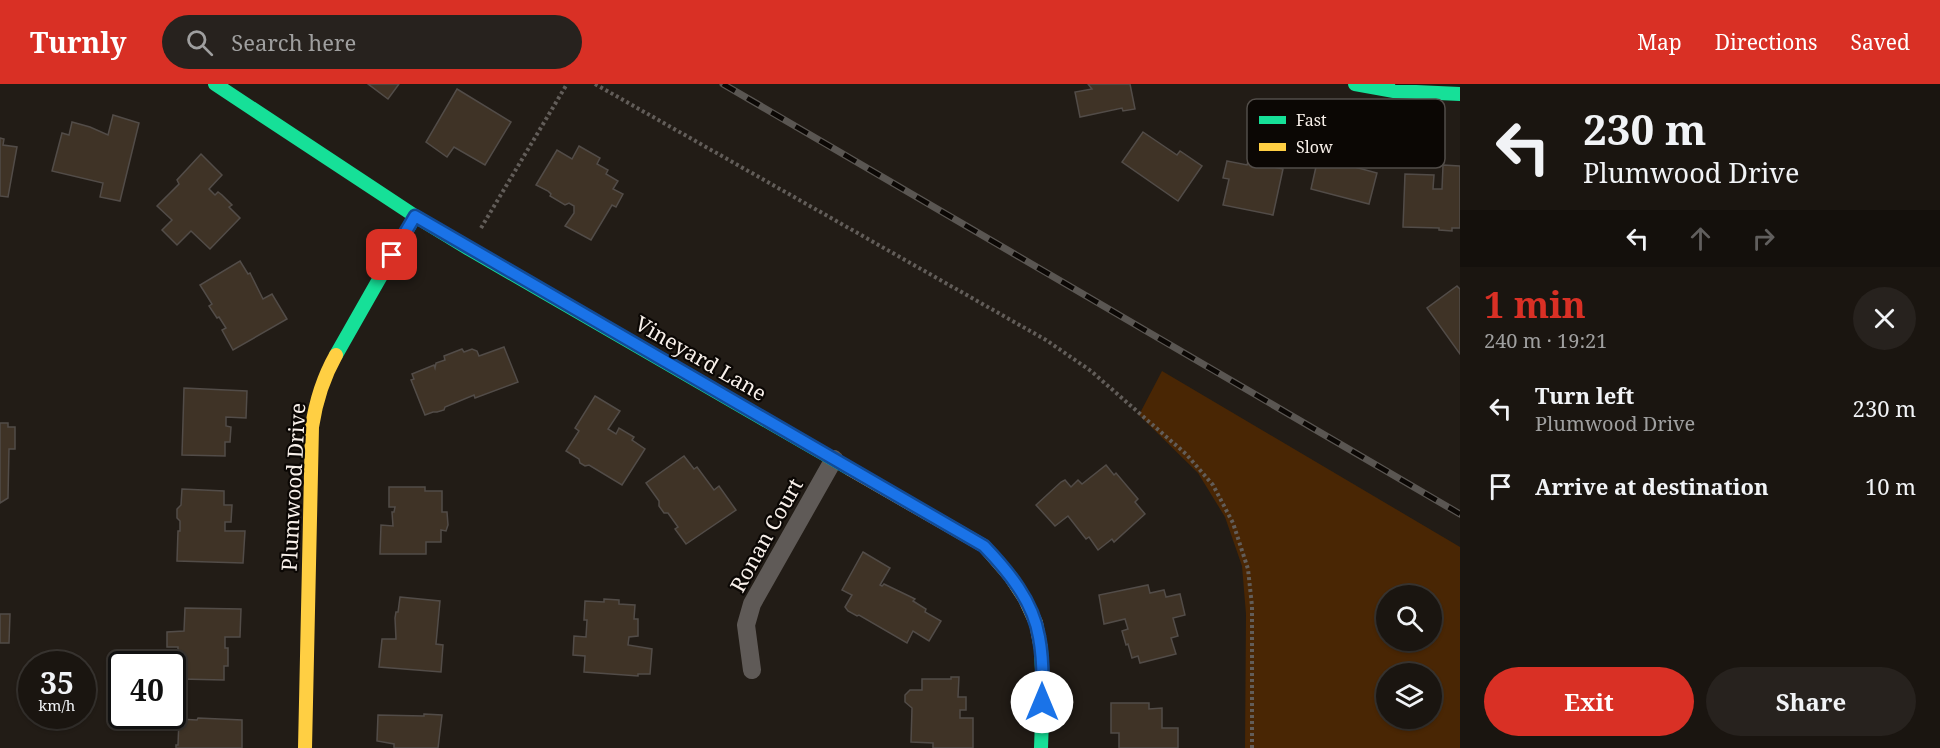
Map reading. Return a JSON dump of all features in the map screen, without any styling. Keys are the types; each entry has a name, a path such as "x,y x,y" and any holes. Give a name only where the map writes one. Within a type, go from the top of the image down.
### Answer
{"street":[{"name":"Vineyard Lane","path":"215,84 469,249 984,546 1009,573 1026,603 1039,636 1043,680 1041,748"},
{"path":"1355,84 1395,92 1460,94"},
{"name":"Plumwood Drive","path":"305,748 312,427 316,400 326,373 415,216"},
{"name":"Ronan Court","path":"752,670 747,625 752,604 834,459"}],"path":[{"path":"469,249 567,84"},
{"path":"595,84 1046,340 1091,371 1186,454 1213,485 1233,524 1248,569 1252,606 1252,748"}],"shaded area":[{"path":"1162,371 1460,547 1460,748 1245,748 1246,614 1242,566 1225,517 1198,473 1139,415"}],"building":[{"path":"368,84 399,84 388,99"},
{"path":"1088,84 1130,84 1135,109 1123,111 1122,108 1080,117 1075,92 1092,89"},
{"path":"457,89 511,122 485,165 454,147 447,157 426,142"},
{"path":"113,115 139,123 120,201 100,197 103,183 52,171 62,133 69,135 72,122 108,135"},
{"path":"1143,132 1177,155 1180,151 1202,166 1178,201 1122,162"},
{"path":"0,138 4,139 3,145 17,147 8,197 0,196"},
{"path":"579,146 600,158 597,164 608,170 606,174 618,181 613,189 623,194 616,207 612,205 591,240 565,226 574,213 574,206 569,203 565,205 550,196 548,191 536,185 557,150 572,159"},
{"path":"201,154 222,175 209,189 215,195 218,192 222,195 232,205 229,207 240,218 210,249 191,231 177,245 162,230 172,220 157,206 179,184 177,180"},
{"path":"1227,161 1247,165 1247,168 1283,169 1273,215 1223,205 1229,179 1223,178"},
{"path":"1445,165 1460,166 1460,228 1452,228 1452,231 1439,230 1439,228 1403,227 1405,174 1434,175 1433,189 1442,189"},
{"path":"1316,168 1358,168 1377,173 1369,204 1311,189"},
{"path":"240,261 248,274 250,273 263,299 272,294 287,319 233,350 222,330 226,328 209,306 212,304 200,285"},
{"path":"1457,286 1460,289 1460,354 1427,308"},
{"path":"504,347 518,382 475,398 474,395 445,407 444,410 425,415 411,380 414,379 412,374 434,365 435,368 436,363 445,360 444,356 462,349 464,352 472,349 477,351 479,356"},
{"path":"184,388 247,391 246,418 226,417 226,426 231,427 230,442 225,442 225,456 182,455"},
{"path":"595,396 620,411 608,429 616,434 619,428 634,437 632,440 645,449 622,485 589,465 585,466 580,463 579,459 566,451 579,431 575,428"},
{"path":"0,423 8,423 8,427 15,427 15,449 9,449 8,498 0,503"},
{"path":"684,456 694,469 697,467 714,490 719,486 736,510 686,544 675,529 678,527 668,513 664,513 659,506 659,501 646,483"},
{"path":"1106,465 1138,499 1135,502 1145,514 1114,542 1112,539 1098,550 1089,537 1086,539 1068,516 1055,526 1036,505 1061,482 1065,480 1071,487 1078,480 1082,484"},
{"path":"389,487 425,487 425,491 442,491 442,512 447,512 448,525 446,531 441,530 441,542 426,542 426,554 380,554 381,525 393,526 392,512 395,507 389,507"},
{"path":"182,489 224,491 224,505 232,505 231,522 225,522 225,531 245,531 243,563 177,561 180,521 177,518 177,509 181,505"},
{"path":"863,552 890,568 880,585 884,584 915,599 913,601 926,609 925,612 941,621 929,641 913,631 907,643 848,611 845,607 852,595 842,590"},
{"path":"1148,585 1150,593 1164,590 1166,597 1180,594 1185,615 1173,618 1178,636 1171,638 1176,654 1140,663 1138,656 1132,658 1128,644 1126,645 1122,631 1128,629 1125,619 1104,624 1099,595"},
{"path":"400,597 440,601 436,644 443,645 441,672 379,667 382,639 396,639 395,618"},
{"path":"604,599 619,600 619,604 635,605 634,619 638,619 638,636 629,637 628,645 652,649 650,674 638,674 638,676 584,672 585,656 573,655 574,636 586,637 585,601 604,602"},
{"path":"185,608 241,609 240,637 225,637 225,648 228,648 228,666 224,666 224,680 186,679 186,651 178,651 178,647 167,647 167,632 184,631"},
{"path":"0,614 10,614 9,643 0,643"},
{"path":"951,677 959,677 958,697 966,697 966,710 960,710 960,718 973,718 973,748 933,748 933,743 911,742 912,708 905,702 905,695 910,690 922,690 922,679 951,679"},
{"path":"1111,703 1149,703 1149,709 1162,708 1162,728 1178,728 1178,748 1119,748 1119,733 1111,733"},
{"path":"424,714 442,715 438,748 394,748 394,744 377,741 378,715 424,716"},
{"path":"198,718 242,720 242,748 176,748 179,729 186,729 186,719 197,720"}],"railway":[{"path":"723,84 1460,514"}],"traffic: fast":[{"path":"215,84 469,249 850,469"},
{"path":"1355,84 1394,91 1460,94"},
{"path":"336,355 415,216"},
{"path":"1041,649 1043,692 1041,748"}],"traffic: slow":[{"path":"305,748 312,427 321,390 336,355"},
{"path":"850,469 984,546 1010,576 1025,599 1036,623 1041,649"}],"route":[{"path":"392,255 415,216 984,546 1009,573 1026,603 1039,636 1043,680 1042,702"}]}
